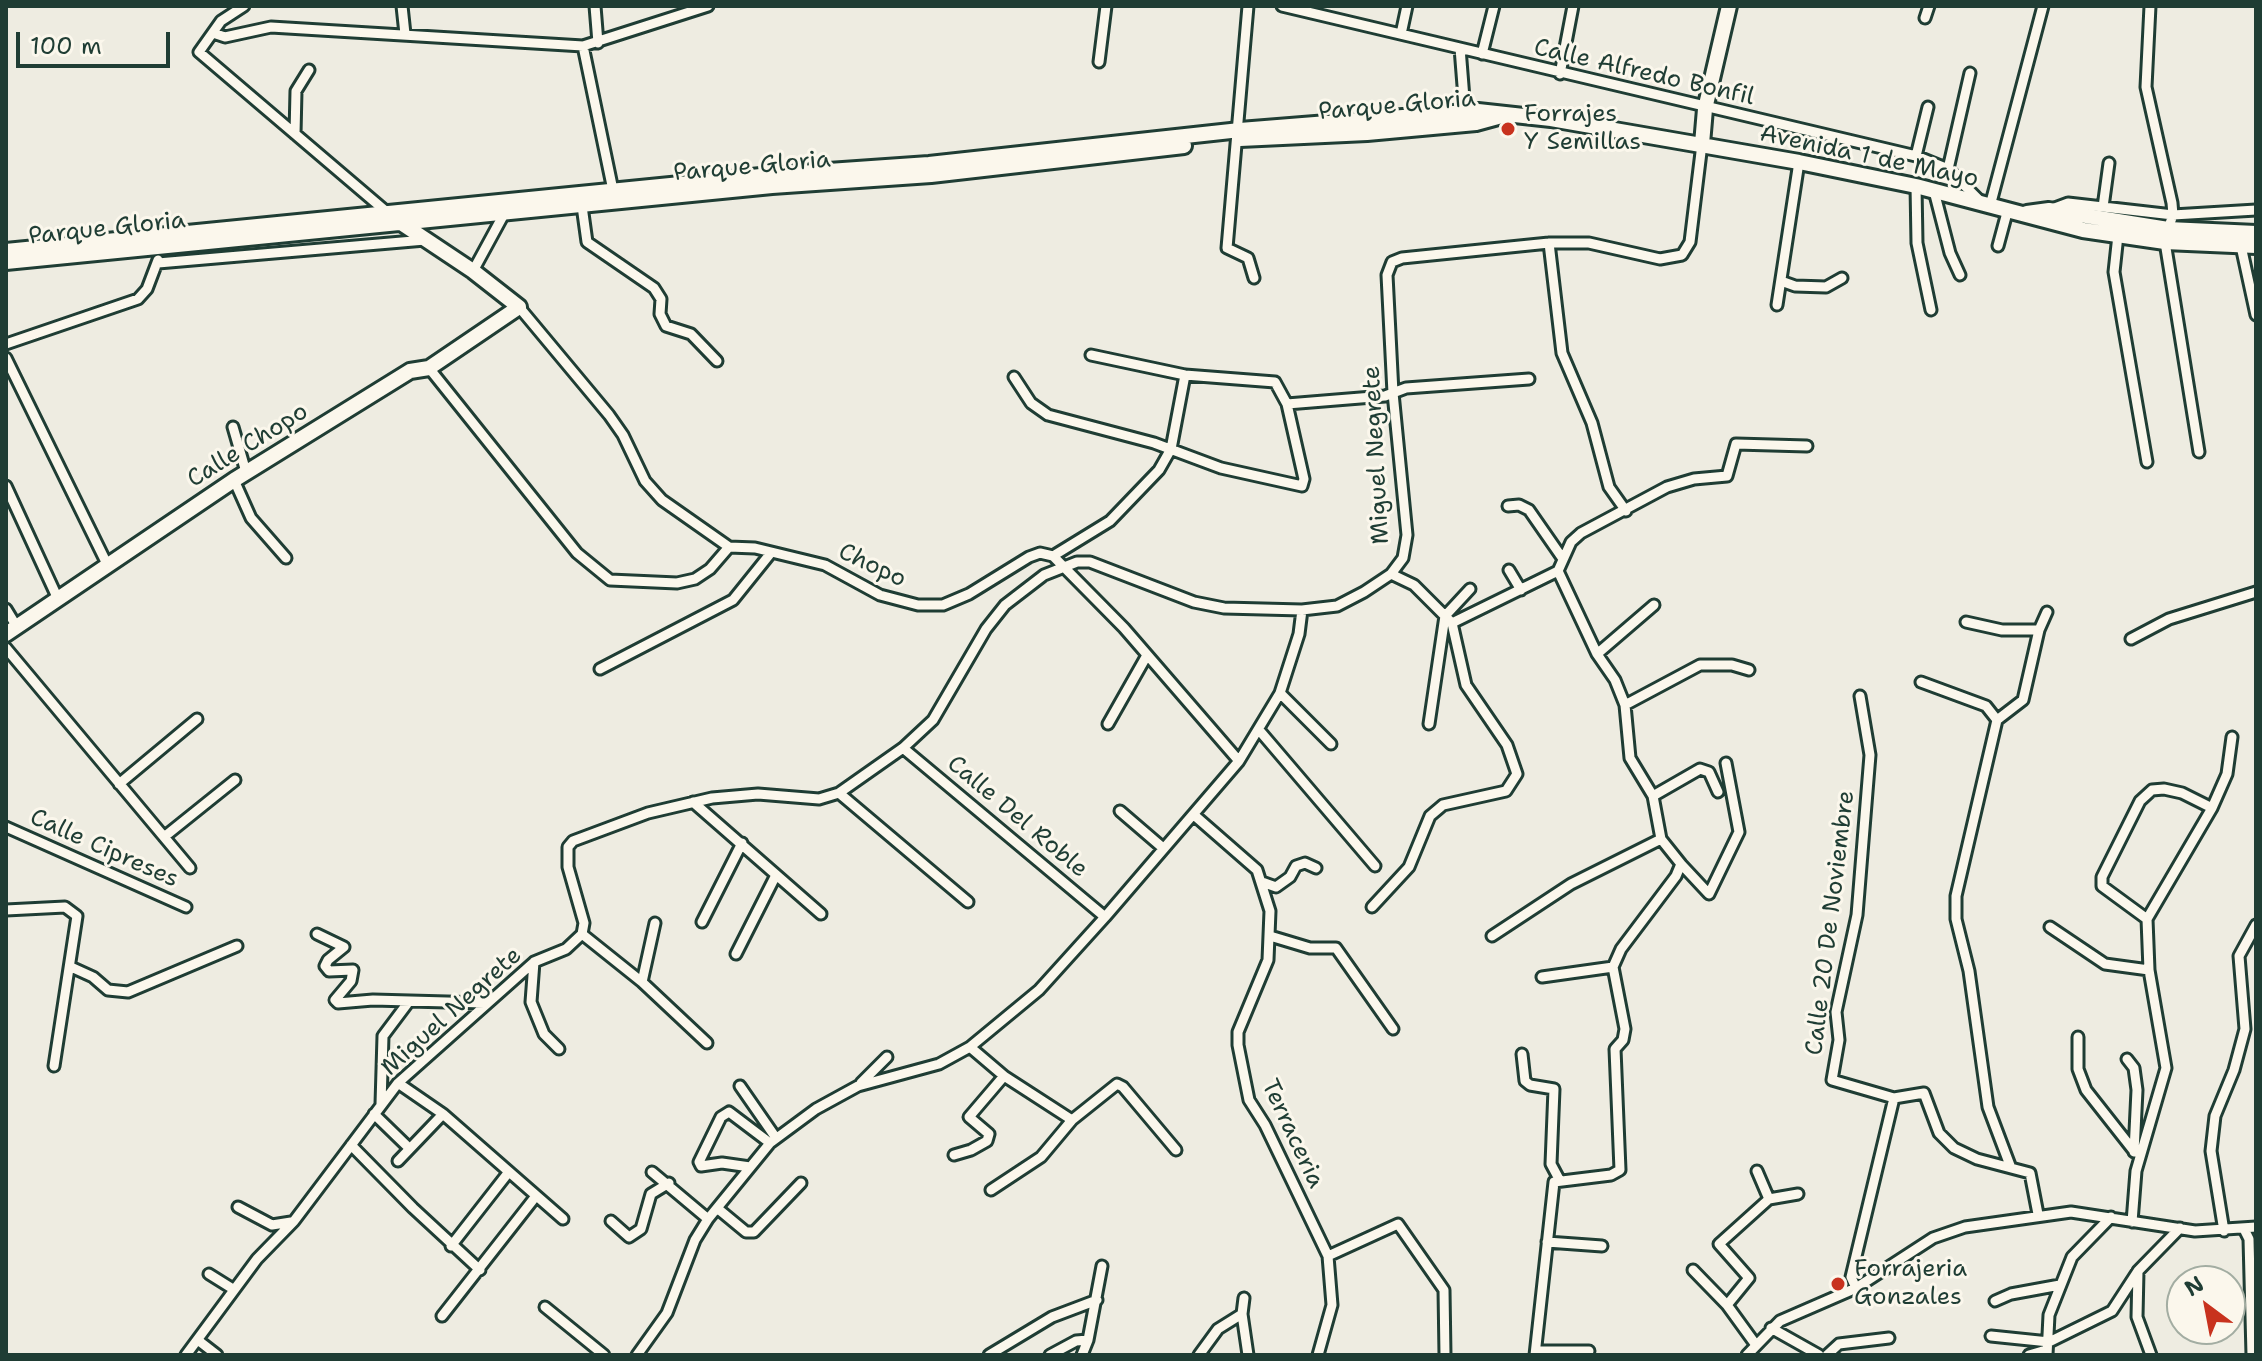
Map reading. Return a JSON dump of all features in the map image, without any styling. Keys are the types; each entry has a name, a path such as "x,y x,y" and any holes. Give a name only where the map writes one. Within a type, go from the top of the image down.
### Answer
{"main road":[{"path":"1702,144 1705,109 1729,6"},
{"name":"Parque Gloria","path":"1367,126 1465,111 1551,119 1702,144"},
{"name":"Parque Gloria","path":"6,251 160,241 614,197 772,186 1240,135 1367,126 1476,123 1502,116"},
{"name":"Avenida 1 de Mayo","path":"1702,144 1916,186 2027,213 2046,222 2118,235 2169,229 2256,233"},
{"name":"Parque Gloria","path":"394,218 504,214 582,206 614,197"},
{"name":"Avenida 1 de Mayo","path":"2027,213 2049,210 2169,229 2248,246"},
{"path":"394,218 473,271 519,307"},
{"name":"Parque Gloria","path":"6,262 160,241"},
{"name":"Calle Chopo","path":"11,631 240,476 410,371 429,368 519,307"}],"street":[{"path":"244,6 221,21 199,52 394,218"},
{"path":"402,6 405,34"},
{"path":"595,6 598,43"},
{"path":"213,33 225,37 271,27 583,46 708,6"},
{"path":"1099,62 1106,6"},
{"path":"1248,6 1240,135 1227,248 1248,258 1254,278"},
{"name":"Calle Alfredo Bonfil","path":"1282,6 1327,11 1401,34 1560,74 1916,156 1948,169 1986,205"},
{"path":"1401,34 1407,6"},
{"path":"1482,54 1494,6"},
{"path":"1560,74 1573,6"},
{"path":"1925,18 1929,6"},
{"path":"1986,205 2043,6"},
{"path":"2150,6 2146,87 2199,452"},
{"path":"583,46 614,197"},
{"path":"1460,48 1465,111"},
{"path":"295,134 296,91 309,70"},
{"path":"1948,169 1970,73"},
{"path":"1916,156 1928,107"},
{"name":"Miguel Negrete","path":"186,1355 199,1341 233,1289 274,1239 294,1221 398,1083 534,962 566,949 582,934 584,923 568,867 568,847 573,841 648,813 693,802 758,794 819,799 839,793 903,748 933,720 986,629 1005,605 1026,586 1066,566 1090,562 1194,602 1224,608 1302,610 1337,606 1391,574 1403,558 1407,535 1393,393 1387,275 1392,262 1402,258 1549,243 1589,243 1660,259 1682,255 1690,242 1702,144"},
{"path":"1777,305 1799,162"},
{"path":"2103,207 2109,163"},
{"path":"1916,186 1917,243 1931,310"},
{"path":"1934,191 1950,253 1960,275"},
{"path":"2049,210 2068,203 2103,207 2169,229 2256,210"},
{"path":"582,206 587,242 654,288 661,299 660,314 666,326 691,334 717,361"},
{"path":"1998,246 2008,209"},
{"path":"473,271 504,214"},
{"path":"2118,235 2114,272 2147,462"},
{"path":"158,263 428,240"},
{"path":"6,344 131,303 147,289 158,263 160,241"},
{"path":"1549,243 1562,353 1592,423 1609,487 1626,511"},
{"path":"2248,246 2256,315"},
{"path":"1781,281 1795,286 1826,287 1842,278"},
{"name":"Chopo","path":"519,307 623,435 652,492 729,547 755,548 825,565 880,595 918,605 943,605 969,594 1029,557 1040,553 1053,556 1110,521 1159,470 1171,449 1185,375"},
{"path":"1014,377 1031,403 1048,415 1171,449 1221,468 1302,486 1304,479 1287,404 1275,382 1185,375 1091,355"},
{"path":"6,358 107,564"},
{"path":"429,368 577,553 610,580 677,583 695,579 710,569 729,547"},
{"path":"1287,404 1393,393 1406,388 1529,379"},
{"path":"233,427 240,476 251,518 286,558"},
{"path":"1448,620 1558,571 1571,542 1581,533 1667,487 1694,479 1727,476 1736,444 1807,446"},
{"path":"6,486 58,599"},
{"path":"1508,506 1519,505 1529,510 1563,559"},
{"path":"600,669 733,600 770,554"},
{"path":"1053,556 1066,566 1239,761"},
{"path":"1509,570 1521,590"},
{"path":"1558,571 1625,705 1630,758 1653,796 1661,839 1709,894 1739,832 1726,763"},
{"path":"1372,907 1409,867 1430,816 1443,805 1506,791 1517,774 1507,745 1466,685 1448,620 1414,585 1391,574"},
{"path":"1429,724 1448,620 1470,589"},
{"path":"2131,639 2169,619 2256,592"},
{"path":"1597,654 1654,605"},
{"path":"6,609 11,631"},
{"path":"858,1086 939,1064 970,1047 1039,990 1239,761 1280,693 1299,634 1302,610"},
{"path":"2038,1214 2030,1173 2011,1168 1988,1107 1987,1075 1969,971 1956,919 1956,896 1997,720 2023,700 2039,630 2047,612"},
{"path":"1966,622 2002,630 2039,630"},
{"path":"6,648 190,868"},
{"path":"1108,724 1146,657"},
{"path":"1625,705 1700,665 1732,665 1749,670"},
{"path":"1921,682 1986,706 1997,720"},
{"path":"1280,693 1331,744"},
{"name":"Calle 20 De Noviembre","path":"1860,696 1870,755 1857,915 1836,1012 1839,1040 1832,1080 1894,1098 1924,1093 1939,1133 1954,1148 1977,1159 2011,1168"},
{"path":"119,784 197,719"},
{"path":"1259,730 1375,866"},
{"path":"2136,1171 2166,1068 2149,970 2147,919 2212,808 2227,774 2232,737"},
{"name":"Calle Del Roble","path":"903,748 1105,917"},
{"path":"1653,796 1700,769 1709,772 1718,792"},
{"path":"164,837 235,780"},
{"path":"2147,919 2102,886 2102,877 2140,801 2152,790 2164,789 2182,793 2212,808"},
{"path":"839,793 968,902"},
{"path":"693,802 821,914"},
{"path":"1120,811 1163,848"},
{"name":"Terraceria","path":"1194,815 1250,861 1262,882 1270,911 1264,975 1238,1032 1238,1045 1249,1100 1265,1125 1328,1256 1332,1305 1318,1355"},
{"name":"Calle Cipreses","path":"6,827 186,907"},
{"path":"1492,936 1571,884 1661,839"},
{"path":"702,922 742,843"},
{"path":"1262,882 1276,887 1290,877 1296,866 1305,863 1316,868"},
{"path":"1589,1351 1536,1353 1552,1188 1559,1179 1611,1175 1620,1170 1615,1049 1623,1040 1625,1029 1613,967 1621,949 1676,876 1681,864"},
{"path":"736,954 776,875"},
{"path":"6,910 72,909 79,923 54,1066"},
{"path":"642,982 655,923"},
{"path":"2224,1231 2211,1151 2215,1116 2234,1070 2251,1011 2239,956 2256,925"},
{"path":"2050,927 2105,964 2149,970"},
{"path":"317,934 344,947 328,960 325,966 329,971 353,970 354,975 335,1000 338,1003 373,1000 407,1004 485,1003"},
{"path":"582,934 642,982 707,1043"},
{"path":"1270,936 1310,948 1336,948 1393,1029"},
{"path":"71,967 93,977 108,990 128,992 237,946"},
{"path":"534,962 531,1002 544,1034 559,1049"},
{"path":"1542,977 1613,967"},
{"path":"381,1106 383,1036 407,1004"},
{"path":"2078,1037 2078,1069 2086,1090 2134,1151"},
{"path":"970,1047 1004,1076 1072,1120"},
{"path":"1522,1054 1525,1081 1530,1085 1554,1089 1551,1164 1559,1179"},
{"path":"637,1355 667,1313 695,1240 750,1167 773,1140 858,1086 887,1057"},
{"path":"2127,1059 2134,1068 2137,1090 2132,1222"},
{"path":"954,1155 987,1141 989,1134 969,1117 1004,1076"},
{"path":"398,1083 443,1114 563,1219"},
{"path":"991,1190 1041,1157 1072,1120 1117,1084 1123,1087 1176,1150"},
{"path":"740,1086 773,1140"},
{"path":"1856,1288 1851,1277 1894,1098"},
{"path":"750,1167 722,1163 701,1166 699,1162 721,1117 729,1112 773,1140"},
{"path":"374,1114 409,1148"},
{"path":"398,1161 443,1114"},
{"path":"351,1145 451,1246 480,1270"},
{"path":"1757,1171 1769,1199"},
{"path":"652,1172 669,1183 708,1219"},
{"path":"451,1246 508,1173"},
{"path":"611,1221 629,1237 641,1229 651,1194 669,1183"},
{"path":"717,1208 746,1232 754,1232 801,1183"},
{"path":"1727,1305 1749,1278 1719,1244 1769,1199 1798,1194"},
{"path":"442,1316 536,1196"},
{"path":"238,1207 272,1225 294,1221"},
{"path":"1747,1355 1771,1328 1800,1309 1856,1288 1933,1238 1965,1227 2038,1214 2071,1212 2180,1228 2224,1231 2256,1227"},
{"path":"2047,1349 2049,1315 2072,1257 2111,1217"},
{"path":"1328,1256 1398,1224 1444,1290 1445,1355"},
{"path":"2029,1355 2047,1349 2112,1311 2138,1271 2180,1228"},
{"path":"2244,1229 2252,1243 2252,1350 2244,1355"},
{"path":"1547,1242 1602,1246"},
{"path":"1082,1355 1097,1300 1102,1266"},
{"path":"1693,1270 1727,1305 1756,1345"},
{"path":"2138,1271 2137,1317 2151,1355"},
{"path":"209,1274 233,1289"},
{"path":"1995,1301 2011,1294 2060,1285"},
{"path":"1244,1298 1242,1314 1248,1355"},
{"path":"989,1355 1052,1317 1097,1300"},
{"path":"545,1307 604,1355"},
{"path":"1199,1355 1218,1329 1242,1314"},
{"path":"1771,1328 1819,1355"},
{"path":"1991,1336 2047,1349"},
{"path":"1827,1355 1839,1344 1889,1338"},
{"path":"1050,1355 1076,1341 1088,1340"},
{"path":"199,1341 217,1355"}],"place":[{"name":"Forrajes Y Semillas","path":"1508,129"},
{"name":"Forrajeria Gonzales","path":"1838,1284"}]}
